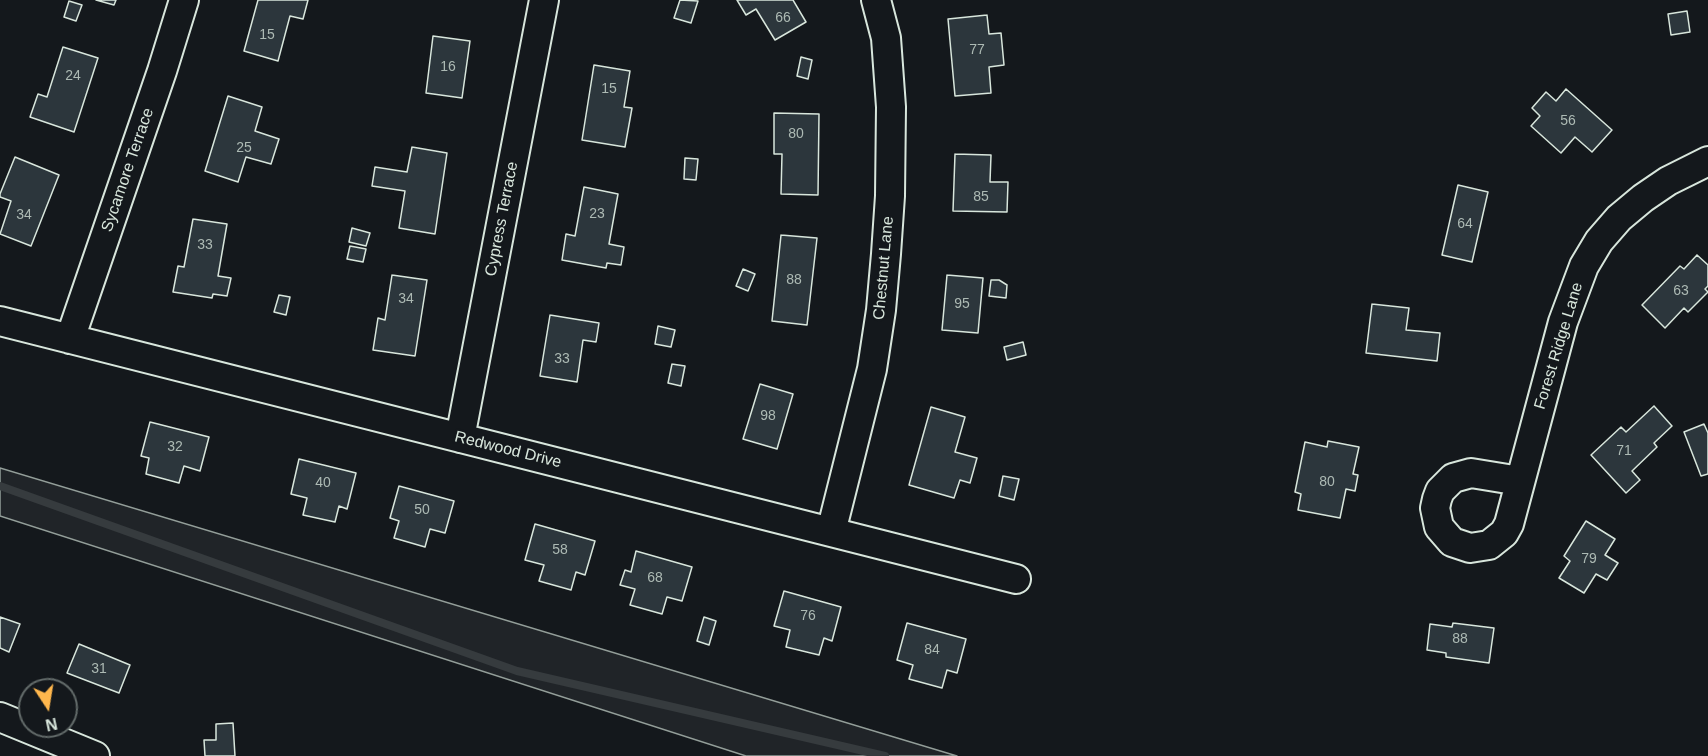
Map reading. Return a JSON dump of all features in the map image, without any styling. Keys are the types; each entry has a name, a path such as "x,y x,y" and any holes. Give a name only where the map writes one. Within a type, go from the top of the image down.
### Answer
{"street":[{"name":"Sycamore Terrace","path":"70,339 158,83 184,0"},
{"name":"Cypress Terrace","path":"460,438 544,0"},
{"name":"Chestnut Lane","path":"831,532 872,369 885,265 890,196 891,107 886,38 876,0"},
{"name":"Forest Ridge Lane","path":"1520,481 1563,322 1584,266 1599,241 1619,218 1668,181 1708,161"},
{"name":"Redwood Drive","path":"0,321 1016,579"},
{"path":"0,717 95,756"}],"shaded area":[{"path":"0,468 957,756 746,756 0,516"}],"building":[{"path":"96,0 116,0 114,5"},
{"path":"258,0 308,0 303,19 290,16 278,61 244,51"},
{"path":"680,0 698,1 691,23 674,18"},
{"path":"737,0 793,0 806,22 775,40 756,9 746,15"},
{"path":"69,1 82,5 76,21 64,17"},
{"path":"1687,11 1690,32 1671,35 1668,14"},
{"path":"987,15 989,34 1001,33 1004,65 989,67 991,93 955,96 948,19"},
{"path":"433,36 470,41 462,98 426,93"},
{"path":"63,47 98,58 74,132 30,117 38,94 47,97"},
{"path":"801,57 812,60 808,79 797,76"},
{"path":"594,65 630,71 624,107 632,108 625,147 582,140"},
{"path":"1566,89 1612,130 1592,152 1575,137 1561,153 1531,126 1540,116 1532,108 1546,92 1556,101"},
{"path":"228,96 262,107 255,131 279,139 271,164 246,157 238,182 205,171"},
{"path":"774,113 819,114 818,195 781,194 782,154 774,154"},
{"path":"412,147 447,153 435,234 399,228 405,191 372,186 375,167 407,172"},
{"path":"955,154 991,155 990,182 1008,182 1007,212 953,211"},
{"path":"15,157 59,175 31,246 0,234 11,201 0,197 0,194"},
{"path":"685,158 698,159 696,180 684,179"},
{"path":"1458,185 1488,192 1472,262 1442,255"},
{"path":"584,187 618,194 609,244 624,247 621,265 607,263 606,268 562,260 566,234 575,236"},
{"path":"193,219 227,224 218,276 231,278 227,296 213,294 212,298 173,292 178,266 184,267"},
{"path":"352,228 370,233 366,246 349,242"},
{"path":"781,235 817,238 807,325 772,321"},
{"path":"350,246 366,249 363,262 347,259"},
{"path":"1697,255 1708,265 1708,286 1705,289 1708,292 1688,312 1684,308 1665,328 1642,305 1680,266 1684,269"},
{"path":"743,269 755,274 748,291 736,286"},
{"path":"392,275 427,280 415,356 373,350 378,318 385,320"},
{"path":"947,275 983,278 978,333 942,330"},
{"path":"991,280 999,280 1007,285 1006,298 989,296"},
{"path":"279,295 290,297 286,315 274,312"},
{"path":"1372,304 1409,308 1406,330 1440,333 1437,361 1366,353"},
{"path":"550,315 599,323 596,342 583,340 577,382 540,376"},
{"path":"658,326 675,330 671,347 655,344"},
{"path":"1023,342 1026,355 1007,360 1004,347"},
{"path":"672,364 685,366 681,386 668,383"},
{"path":"760,384 793,394 777,449 743,439"},
{"path":"1654,406 1672,426 1654,443 1657,447 1632,471 1640,480 1626,493 1591,455 1621,427 1626,432"},
{"path":"931,407 965,417 955,452 977,458 970,483 960,480 954,498 909,485"},
{"path":"150,422 209,437 200,471 184,466 179,483 146,474 149,458 141,456"},
{"path":"1704,424 1708,433 1708,474 1701,476 1684,432"},
{"path":"1328,441 1359,447 1353,474 1358,475 1355,491 1346,489 1340,518 1298,510 1301,494 1295,492 1305,442 1327,447"},
{"path":"299,459 356,473 347,509 339,506 335,522 303,515 307,498 291,494"},
{"path":"1003,476 1019,479 1014,500 999,496"},
{"path":"399,486 454,501 445,533 430,529 425,547 394,538 399,521 390,518"},
{"path":"1586,521 1615,539 1605,555 1618,563 1607,580 1596,574 1584,593 1559,578 1570,561 1564,556"},
{"path":"535,524 595,541 585,575 576,572 571,590 539,581 544,565 525,560"},
{"path":"636,551 692,567 682,601 667,597 662,614 630,605 635,589 620,585 625,570 631,572"},
{"path":"784,591 841,607 832,641 824,638 819,655 786,647 790,630 774,626"},
{"path":"0,617 20,624 9,652 0,648"},
{"path":"704,617 716,621 709,645 697,641"},
{"path":"907,623 966,639 957,673 947,670 942,688 909,679 913,665 897,660"},
{"path":"1453,623 1494,628 1489,663 1446,657 1446,653 1427,650 1430,624 1452,627"},
{"path":"79,644 130,665 119,693 67,673"},
{"path":"233,723 235,756 205,756 204,740 216,740 216,724"}],"waterway":[{"path":"0,486 517,671 885,756"}]}
